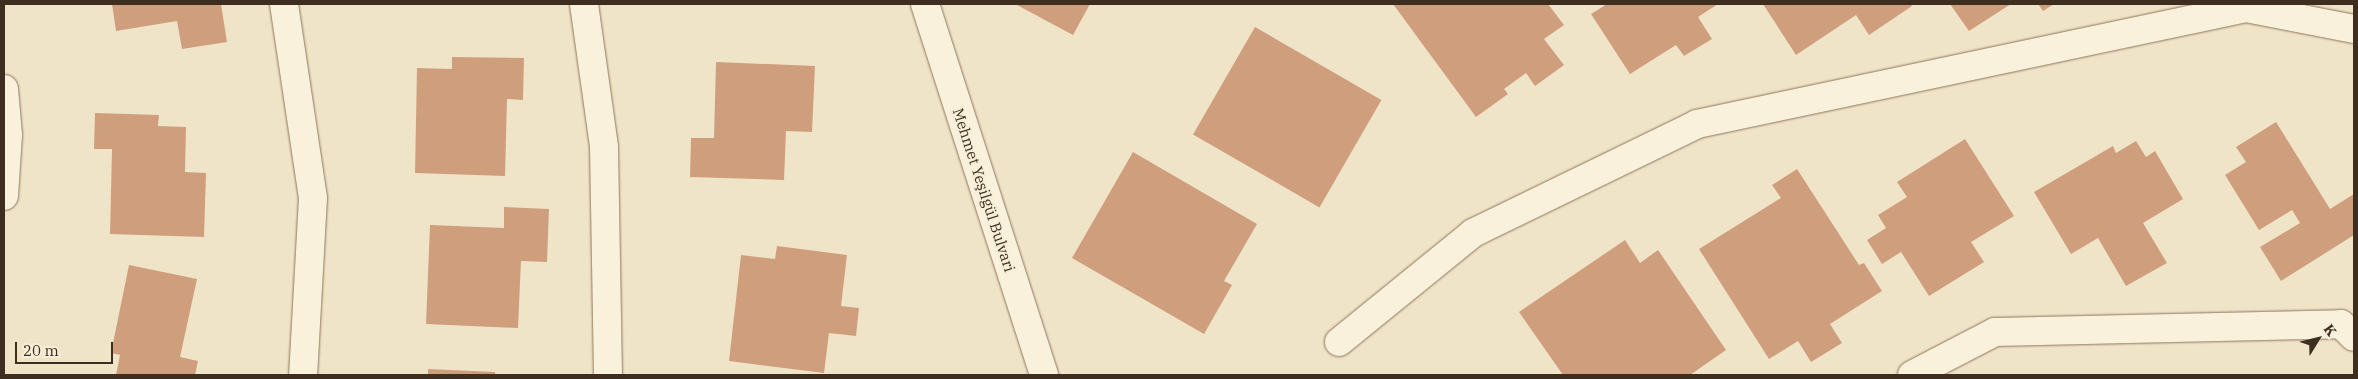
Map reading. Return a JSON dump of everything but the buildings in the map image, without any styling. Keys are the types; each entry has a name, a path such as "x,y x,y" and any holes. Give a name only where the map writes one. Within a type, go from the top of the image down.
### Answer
{"street":[{"path":"284,4 313,198 303,375"},
{"path":"584,4 604,147 608,375"},
{"name":"Mehmet Yeşilgül Bulvari","path":"925,4 1044,375"},
{"path":"1339,342 1473,233 1697,124 2246,8 2354,29"},
{"path":"4,89 8,135 4,196"},
{"path":"1912,375 1995,332 2341,324 2354,337"}]}
